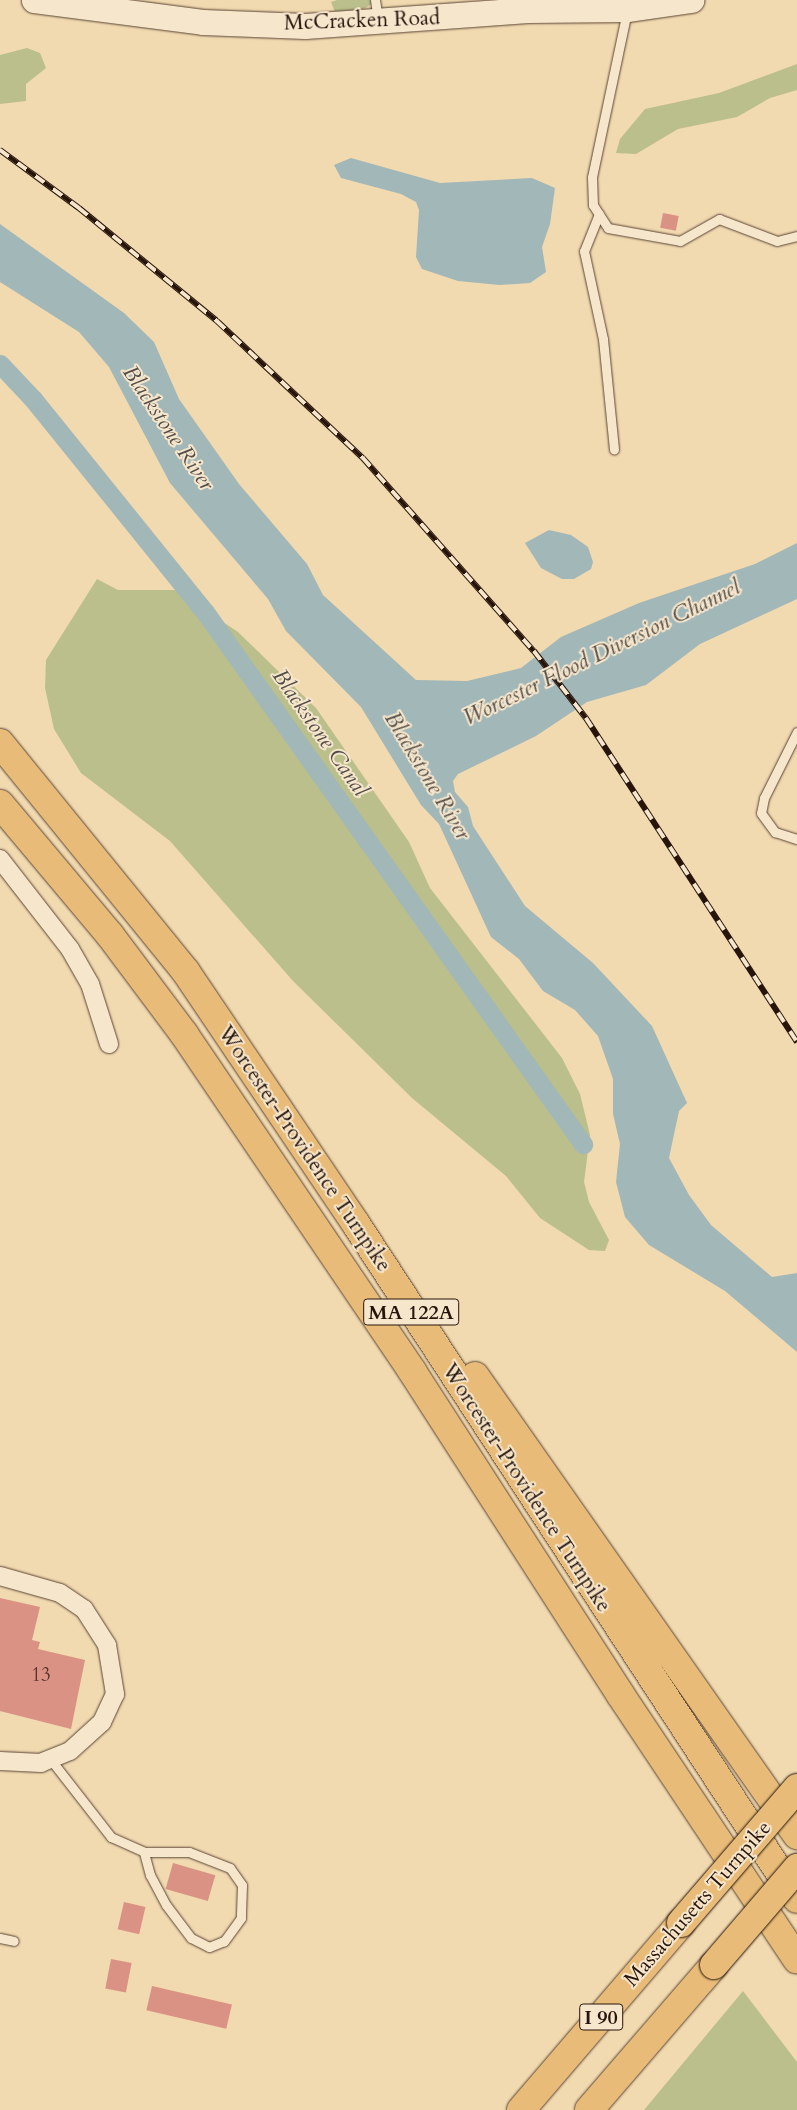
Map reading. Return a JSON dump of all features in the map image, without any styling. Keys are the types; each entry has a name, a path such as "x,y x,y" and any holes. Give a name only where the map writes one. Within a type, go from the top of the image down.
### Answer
{"highway":[{"name":"Worcester-Providence Turnpike","path":"0,743 186,972 356,1224 432,1346 797,1900"},
{"name":"Worcester-Providence Turnpike","path":"0,804 110,935 184,1034 412,1371 620,1694 797,1959"},
{"path":"356,1224 417,1292 581,1532 669,1649 797,1836"},
{"name":"Massachusetts Turnpike","path":"521,2110 797,1788"},
{"name":"I 90","path":"589,2110 797,1868"}],"street":[{"name":"McCracken Road","path":"34,0 203,22 305,26 376,11 627,9 691,0"},
{"path":"0,859 70,949 90,984 109,1044"},
{"path":"0,1576 60,1593 77,1602 97,1626 110,1654 115,1694 108,1714 79,1745 51,1760 29,1764 0,1761"}],"lane":[{"path":"627,9 592,177 593,205 608,228 680,241 719,219 777,241 797,236"},
{"path":"599,214 584,251 603,339 614,449"},
{"path":"797,732 764,798 762,813 775,832 797,839"},
{"path":"51,1760 112,1837 144,1852 188,1852 230,1868 242,1885 240,1918 224,1941 209,1947 191,1938 166,1905 150,1875 144,1852"},
{"path":"0,1938 14,1941"}],"green space":[{"path":"337,0 379,0 358,12 335,12 331,2"},
{"path":"27,48 40,53 46,68 26,84 26,101 0,104 0,55"},
{"path":"797,64 797,90 770,98 737,117 678,129 636,154 616,153 620,139 645,109 719,93"},
{"path":"97,579 118,590 175,590 238,632 316,708 409,842 430,888 562,1058 580,1094 590,1135 584,1182 589,1202 609,1240 605,1251 589,1250 540,1218 506,1176 412,1098 293,981 170,841 81,773 54,729 45,688 46,660"},
{"path":"743,1991 797,2062 797,2110 644,2110"}],"water":[{"path":"351,158 440,183 532,178 555,188 550,224 542,247 546,272 530,283 500,285 458,281 422,269 416,257 419,210 416,202 401,194 341,178 334,165"},
{"path":"0,224 124,313 154,342 179,399 239,484 307,564 323,595 416,680 467,681 521,668 561,637 639,603 755,564 797,543 797,599 700,644 646,685 587,702 536,736 458,774 453,781 455,792 468,807 473,826 525,906 593,963 652,1026 687,1103 679,1111 669,1158 689,1195 711,1225 772,1277 797,1273 797,1352 725,1291 649,1245 625,1217 616,1182 620,1144 613,1114 613,1079 598,1036 575,1010 543,991 519,959 491,937 439,824 421,805 361,707 286,631 268,599 170,483 109,367 79,332 0,282"},
{"path":"549,530 571,535 588,547 593,562 591,569 574,579 562,579 541,568 525,543"}],"building":[{"path":"663,213 679,216 676,231 660,228"},
{"path":"0,1598 40,1607 32,1640 40,1642 38,1649 85,1660 71,1729 0,1711"},
{"path":"173,1863 215,1875 208,1901 166,1889"},
{"path":"124,1902 145,1907 139,1934 118,1929"},
{"path":"111,1959 132,1963 126,1992 105,1988"},
{"path":"152,1986 232,2004 226,2029 146,2010"}],"waterway":[{"name":"Blackstone Canal","path":"0,364 33,399 205,612 583,1144"}],"railway":[{"path":"0,150 79,208 217,321 363,458 534,651 586,718 797,1042"}],"water label":[{"name":"Blackstone River","path":"168,428"},
{"name":"Worcester Flood Diversion Channel","path":"602,653"},
{"name":"Blackstone River","path":"427,776"}]}
